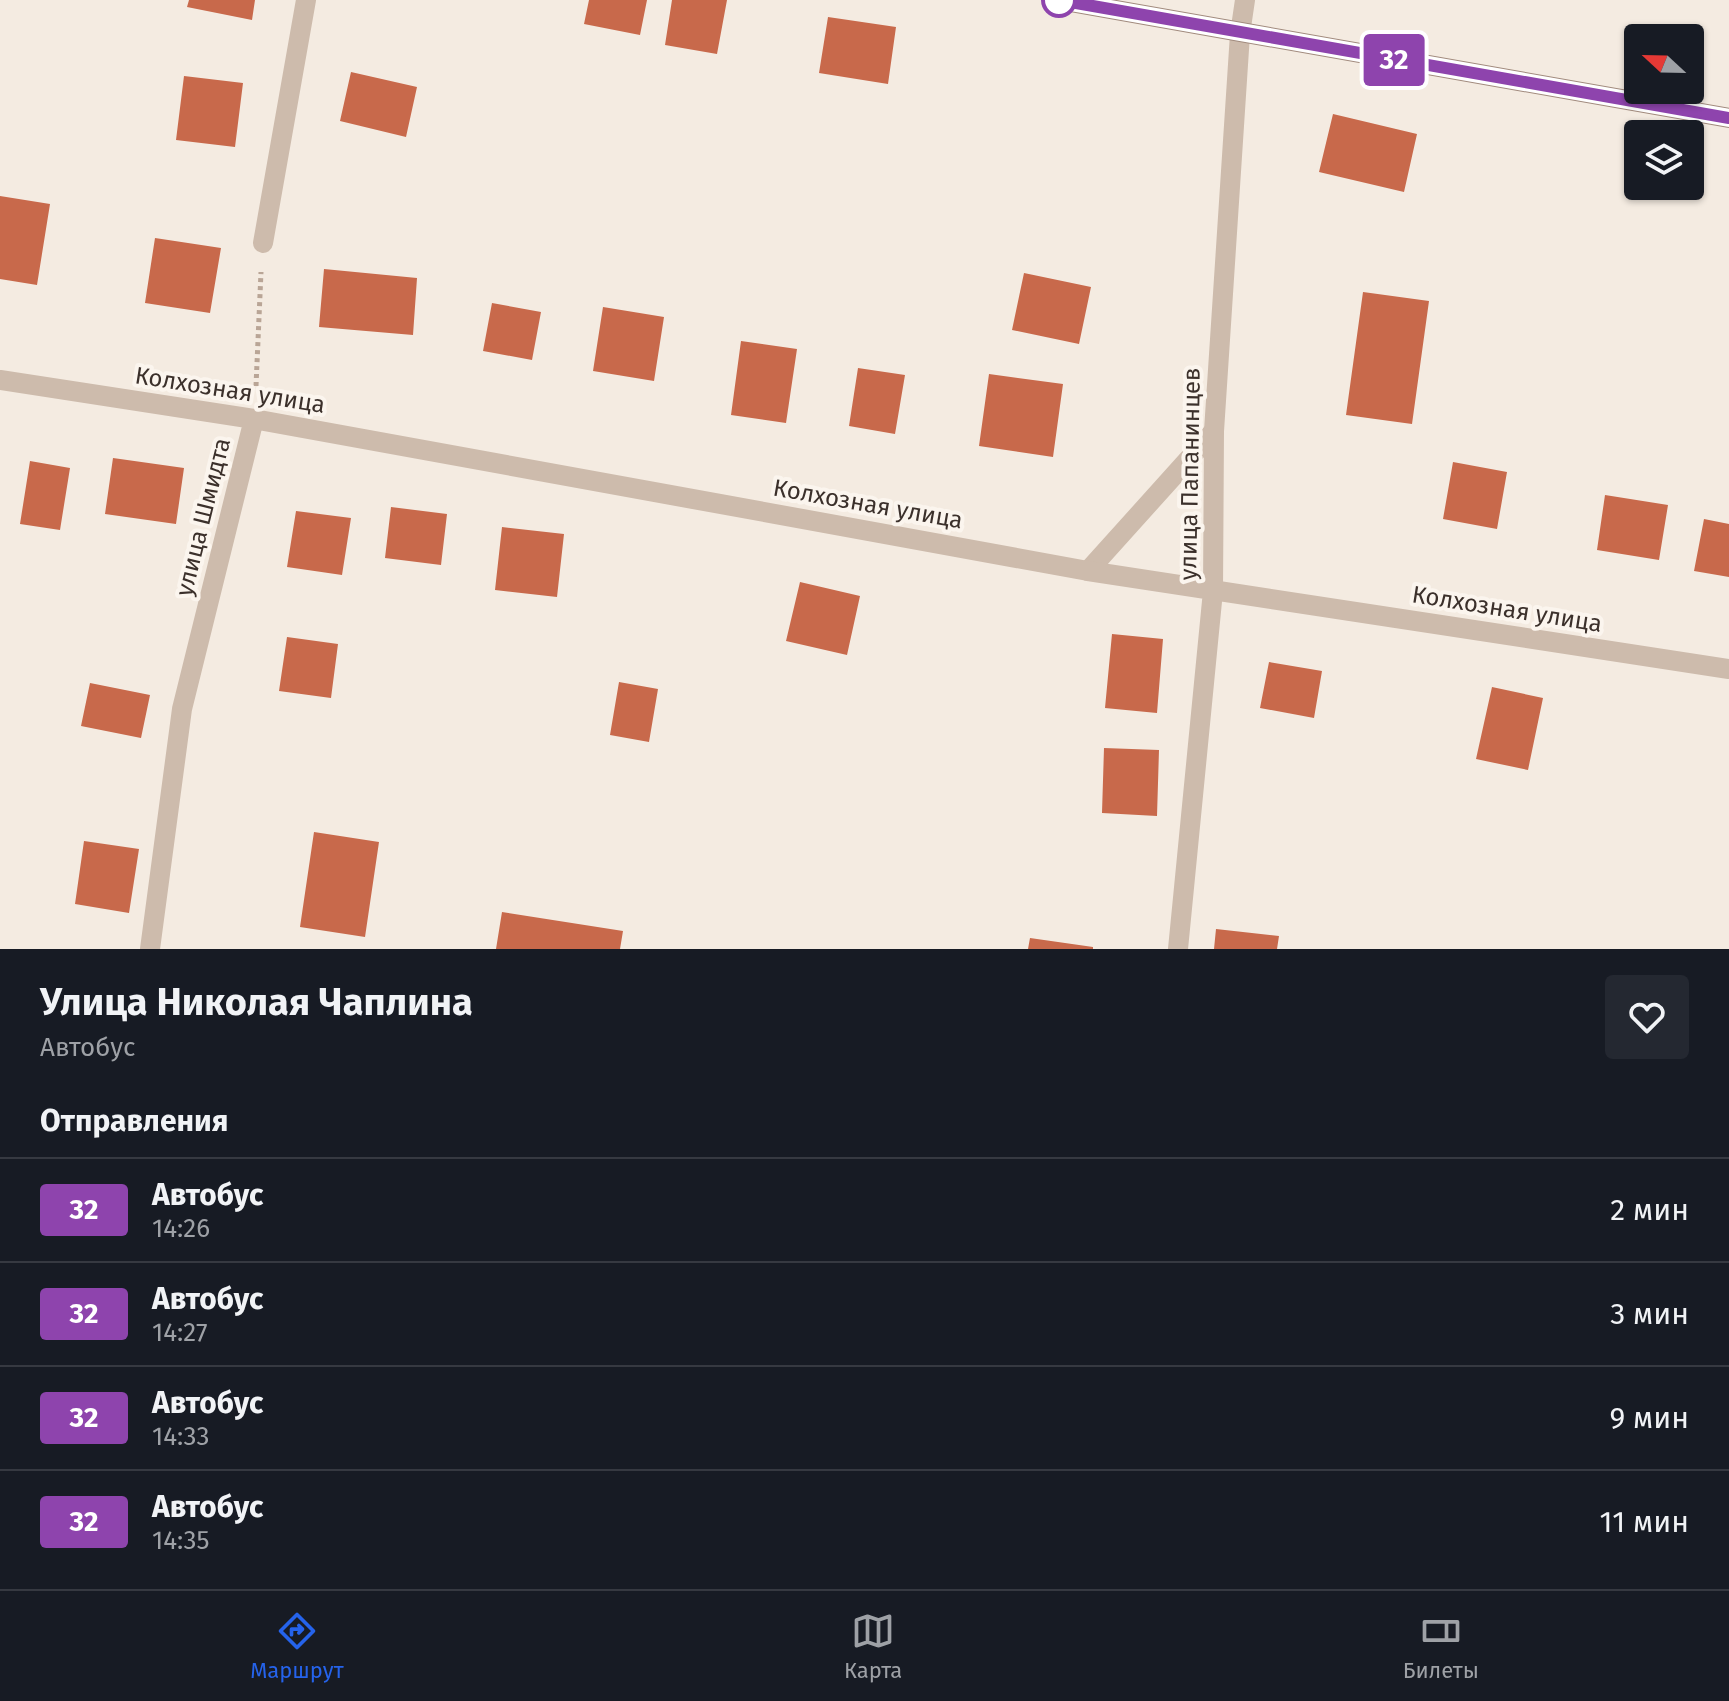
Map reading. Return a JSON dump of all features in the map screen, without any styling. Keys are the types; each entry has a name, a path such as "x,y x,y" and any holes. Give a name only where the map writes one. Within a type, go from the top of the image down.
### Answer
{"street":[{"path":"263,243 306,0"},
{"path":"1059,0 1729,118"},
{"name":"улица Папанинцев","path":"1178,949 1213,591 1214,431 1240,34 1245,0"},
{"name":"Колхозная улица","path":"0,380 254,419 1088,571 1729,669"},
{"name":"улица Шмидта","path":"150,949 182,709 254,419"},
{"path":"1088,571 1214,431"}],"path":[{"name":"улица Шмидта","path":"254,419 263,243"}],"building":[{"path":"189,0 255,0 252,20 187,7"},
{"path":"589,0 647,0 640,35 584,24"},
{"path":"672,0 727,0 717,54 665,45"},
{"path":"828,17 896,27 888,84 819,73"},
{"path":"351,72 417,87 406,137 340,121"},
{"path":"184,76 243,83 235,147 176,140"},
{"path":"1333,114 1417,134 1404,192 1319,172"},
{"path":"0,196 50,204 37,285 0,279"},
{"path":"155,238 221,248 210,313 145,303"},
{"path":"324,269 417,278 413,335 319,327"},
{"path":"1024,273 1091,287 1079,344 1012,330"},
{"path":"1363,292 1429,301 1412,424 1346,415"},
{"path":"492,303 541,312 532,360 483,351"},
{"path":"603,307 664,317 654,381 593,371"},
{"path":"741,341 797,349 786,423 731,415"},
{"path":"858,368 905,375 895,434 849,426"},
{"path":"989,374 1063,384 1053,457 979,446"},
{"path":"113,458 184,468 176,524 105,514"},
{"path":"30,461 70,468 60,530 20,524"},
{"path":"1453,462 1507,472 1497,529 1443,519"},
{"path":"1605,495 1668,505 1659,560 1597,550"},
{"path":"391,507 447,514 441,565 385,558"},
{"path":"296,511 351,518 342,575 287,567"},
{"path":"1704,519 1729,524 1729,577 1694,571"},
{"path":"502,527 564,534 557,597 495,590"},
{"path":"800,582 860,596 847,655 786,641"},
{"path":"1112,634 1163,639 1157,713 1105,708"},
{"path":"287,637 338,644 331,698 279,691"},
{"path":"1269,662 1322,671 1314,718 1260,708"},
{"path":"619,682 658,689 649,742 610,735"},
{"path":"90,683 150,695 141,738 81,726"},
{"path":"1492,687 1543,698 1528,770 1476,759"},
{"path":"1104,748 1159,750 1157,816 1102,813"},
{"path":"314,832 379,842 365,937 300,927"},
{"path":"84,841 139,849 129,913 75,904"},
{"path":"502,912 623,931 620,949 496,949"},
{"path":"1216,929 1279,936 1277,949 1214,949"},
{"path":"1030,938 1093,947 1093,949 1028,949"}],"bus line":[{"name":"32","path":"1059,0 1729,118"}]}
